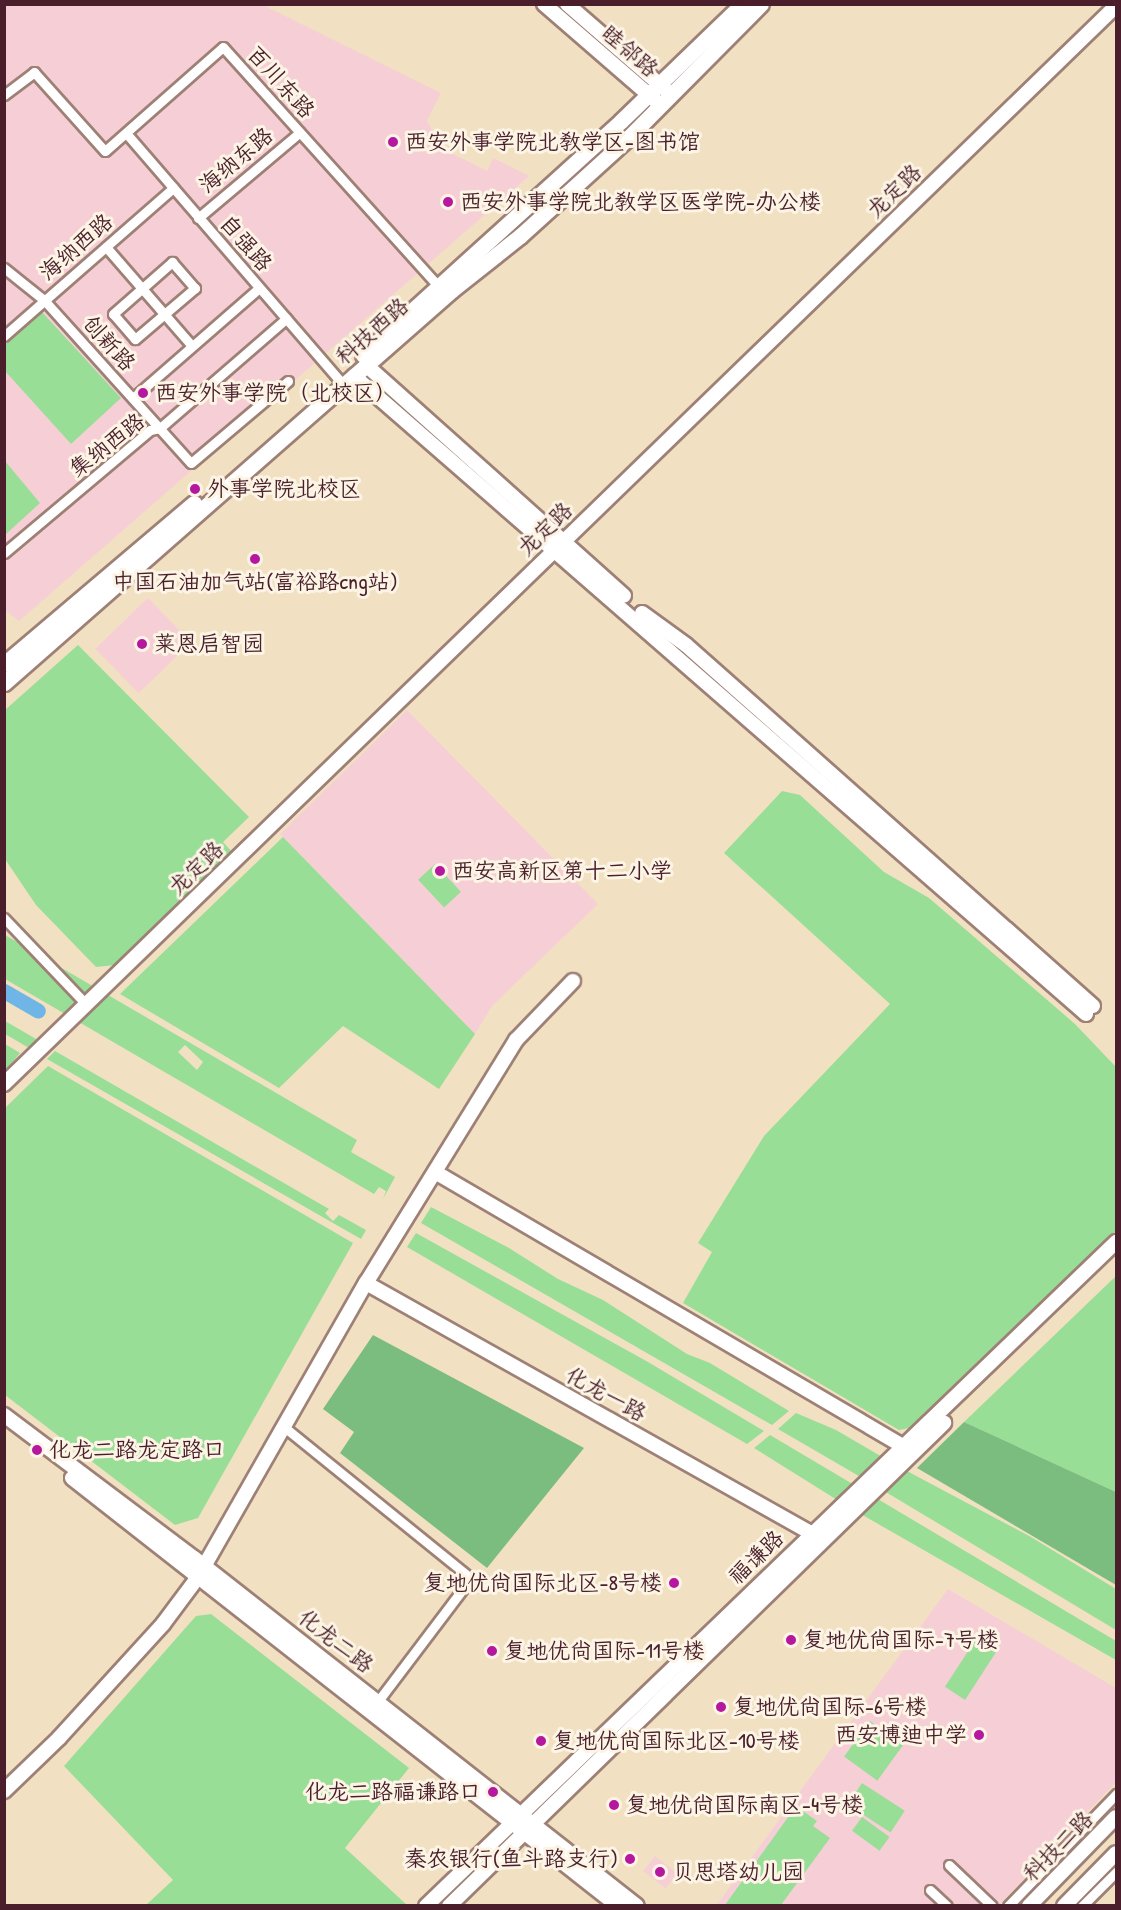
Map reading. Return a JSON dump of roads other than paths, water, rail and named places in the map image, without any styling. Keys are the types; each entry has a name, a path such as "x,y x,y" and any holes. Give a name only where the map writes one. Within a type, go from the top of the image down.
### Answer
{"main road":[{"name":"科技西路","path":"4,664 338,379 654,89 742,4"},
{"name":"科技西路","path":"4,682 354,376 520,236 667,101 761,4"}],"street":[{"name":"睦邻路","path":"544,4 654,89"},
{"name":"睦邻路","path":"567,4 667,101"},
{"name":"龙定路","path":"4,1084 1116,6"},
{"name":"百川东路","path":"4,95 34,72 105,151 223,47 438,286"},
{"name":"海纳东路","path":"198,218 300,132"},
{"name":"自强路","path":"126,133 338,379"},
{"name":"海纳西路","path":"4,336 173,188"},
{"path":"106,247 192,346"},
{"path":"172,262 195,288 164,314 135,339 113,314 172,262"},
{"name":"创新路","path":"4,268 44,300 191,463 288,381"},
{"path":"133,398 259,288"},
{"name":"集纳西路","path":"4,553 150,430 160,428 286,319"},
{"path":"366,366 558,545"},
{"path":"354,376 558,545 1089,1010"},
{"path":"4,918 86,1004"},
{"path":"4,1791 59,1738 163,1624 202,1572 366,1283 516,1040 573,981"},
{"path":"435,1172 901,1445"},
{"name":"福谦路","path":"426,1905 901,1445 925,1430 1116,1242"},
{"name":"福谦路","path":"449,1905 1116,1256"},
{"name":"化龙一路","path":"366,1283 825,1541"},
{"name":"化龙二路","path":"4,1415 517,1817 637,1905"},
{"name":"化龙二路","path":"4,1424 378,1701 517,1817"},
{"path":"283,1426 471,1578 378,1701"},
{"path":"1008,1905 1116,1794"},
{"name":"科技二路","path":"1029,1905 1116,1817"},
{"name":"化龙二路","path":"530,1827 618,1905"},
{"name":"科技二路","path":"1064,1905 1116,1853"},
{"path":"950,1865 992,1905"},
{"path":"1082,1905 1116,1872"},
{"path":"930,1890 947,1905"}],"waterway":[{"path":"4,991 38,1011"}],"place":[{"name":"西安外事学院北教学区-图书馆","path":"393,142"},
{"name":"西安外事学院北教学区医学院-办公楼","path":"448,202"},
{"name":"西安外事学院（北校区）","path":"143,393"},
{"name":"外事学院北校区","path":"195,489"},
{"name":"中国石油加气站(富裕路cng站)","path":"255,559"},
{"name":"莱恩启智园","path":"142,644"},
{"name":"西安高新区第十二小学","path":"440,871"},
{"name":"化龙二路龙定路口","path":"37,1450"},
{"name":"复地优尚国际北区-8号楼","path":"674,1583"},
{"name":"复地优尚国际-7号楼","path":"791,1640"},
{"name":"复地优尚国际-11号楼","path":"492,1651"},
{"name":"复地优尚国际-6号楼","path":"721,1707"},
{"name":"西安博迪中学","path":"979,1735"},
{"name":"复地优尚国际北区-10号楼","path":"541,1741"},
{"name":"化龙二路福谦路口","path":"493,1792"},
{"name":"复地优尚国际南区-4号楼","path":"614,1805"},
{"name":"秦农银行(鱼斗路支行)","path":"630,1859"},
{"name":"贝思塔幼儿园","path":"660,1872"}]}
